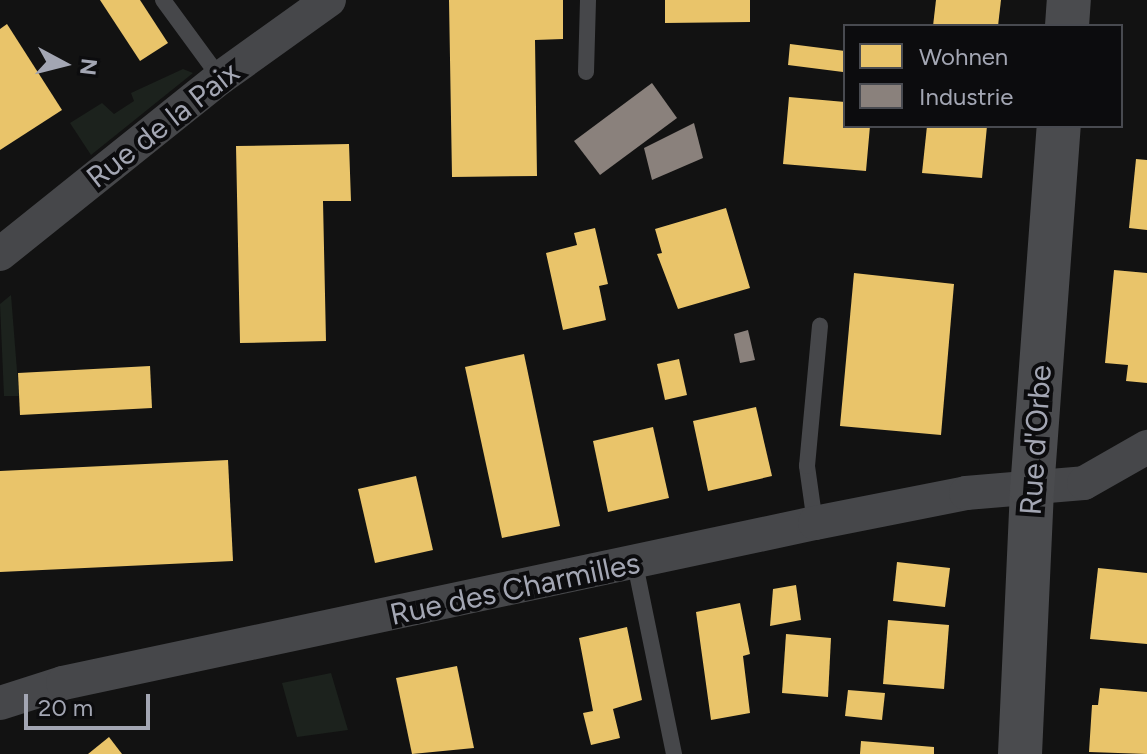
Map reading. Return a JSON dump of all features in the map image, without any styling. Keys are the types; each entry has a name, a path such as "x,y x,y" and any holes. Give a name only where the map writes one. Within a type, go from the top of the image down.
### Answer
{"main road":[{"path":"1067,24 1069,0"},
{"name":"Rue d'Orbe","path":"1020,754 1032,490 1059,128"}],"street":[{"name":"Rue de la Paix","path":"0,254 220,78 329,0"},
{"name":"Rue des Charmilles","path":"0,703 50,686 635,564 815,523 966,493 1032,490 1084,483 1147,447"}],"lane":[{"path":"163,0 220,78"},
{"path":"586,72 588,0"},
{"path":"815,523 807,466 820,326"},
{"path":"635,564 674,754"}],"shaded area":[{"path":"183,69 193,73 91,155 70,123 102,103 114,114 134,101 131,93"},
{"path":"11,295 19,396 4,396 0,304"},
{"path":"331,673 348,730 297,737 282,683"}],"building: Wohnen":[{"path":"100,0 140,0 168,43 140,61"},
{"path":"449,0 563,0 563,39 535,40 537,176 452,177"},
{"path":"665,0 750,0 750,22 665,23"},
{"path":"936,0 1001,0 998,24 933,24"},
{"path":"7,24 62,110 0,150 0,29"},
{"path":"790,44 843,51 843,72 788,65"},
{"path":"789,97 843,102 843,128 870,128 866,171 783,164"},
{"path":"927,128 987,128 982,178 922,173"},
{"path":"349,144 351,201 323,201 326,341 240,343 236,146"},
{"path":"1136,159 1147,160 1147,230 1129,228"},
{"path":"726,208 750,288 678,309 657,254 662,253 655,229"},
{"path":"595,228 608,284 599,286 606,320 563,330 546,253 577,245 574,233"},
{"path":"1114,270 1147,273 1147,383 1126,381 1128,365 1105,363"},
{"path":"854,273 954,284 941,435 840,426"},
{"path":"524,354 560,526 502,538 465,367"},
{"path":"679,359 687,395 665,400 657,364"},
{"path":"150,366 152,408 20,415 18,373"},
{"path":"756,407 772,476 708,491 693,421"},
{"path":"653,427 669,498 608,512 593,441"},
{"path":"228,460 233,561 0,572 0,471"},
{"path":"416,476 433,550 375,563 358,489"},
{"path":"897,562 950,568 945,607 893,601"},
{"path":"1098,568 1147,573 1147,644 1090,639"},
{"path":"796,585 801,620 770,626 773,589"},
{"path":"740,603 750,654 743,656 750,713 711,720 696,612"},
{"path":"888,620 949,625 944,689 883,684"},
{"path":"627,627 642,700 613,709 620,738 591,745 583,713 593,711 579,638"},
{"path":"786,634 831,638 828,697 782,693"},
{"path":"457,666 474,748 412,754 396,678"},
{"path":"1100,688 1147,692 1147,754 1089,752 1092,705 1098,705"},
{"path":"848,690 885,693 882,720 845,716"},
{"path":"109,737 122,754 88,754"},
{"path":"861,741 934,747 934,754 860,754"}],"building: Industrie":[{"path":"652,83 677,118 600,175 574,141"},
{"path":"694,123 703,158 652,180 644,148"},
{"path":"748,330 755,360 740,363 734,334"}]}
